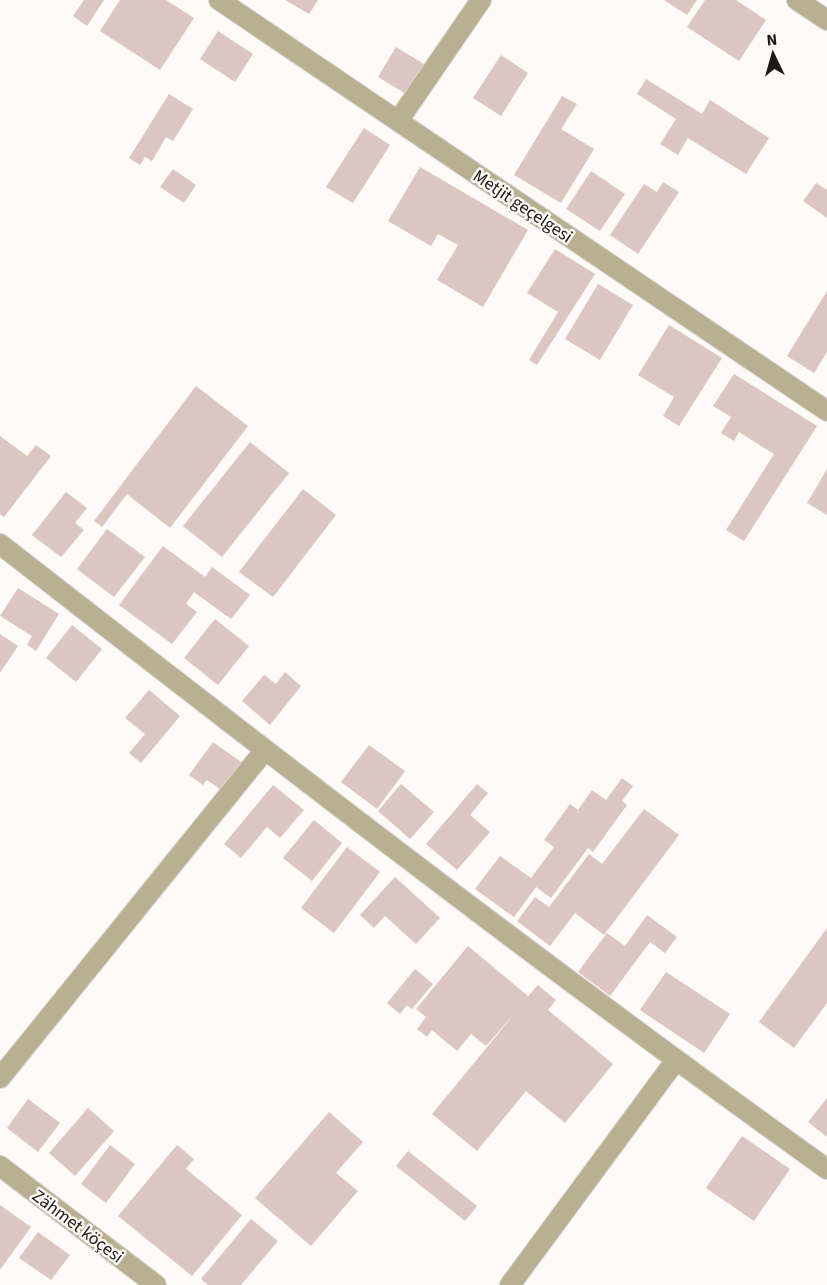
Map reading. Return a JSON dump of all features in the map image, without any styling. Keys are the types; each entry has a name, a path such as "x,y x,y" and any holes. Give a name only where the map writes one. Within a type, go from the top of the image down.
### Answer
{"street":[{"name":"Metjit geçelgesi","path":"219,0 827,411"},
{"path":"398,121 481,0"},
{"path":"796,0 827,20"},
{"path":"0,544 265,750 676,1060 827,1168"},
{"path":"0,1078 265,750"},
{"path":"510,1285 676,1060"},
{"name":"Zähmet köçesi","path":"0,1166 156,1285"}],"building":[{"path":"84,0 104,0 87,26 73,16"},
{"path":"120,0 166,0 194,18 160,70 100,31"},
{"path":"285,0 318,0 309,14"},
{"path":"664,0 697,0 687,15"},
{"path":"705,0 736,0 766,20 739,61 687,27"},
{"path":"218,31 253,54 235,82 200,59"},
{"path":"396,47 429,67 411,97 378,77"},
{"path":"501,55 528,73 501,116 473,98"},
{"path":"646,79 702,114 710,100 769,138 746,174 688,138 678,155 660,144 676,119 637,94"},
{"path":"169,94 193,109 173,141 166,137 152,161 145,157 140,165 129,158"},
{"path":"562,96 577,104 561,129 594,149 561,203 514,175"},
{"path":"364,128 390,145 353,203 326,187"},
{"path":"420,167 528,230 483,307 437,280 458,245 438,234 431,246 388,221"},
{"path":"173,169 196,185 184,203 160,187"},
{"path":"591,171 625,194 600,231 566,209"},
{"path":"663,182 679,192 638,254 610,235 644,184 657,192"},
{"path":"816,183 827,190 827,218 803,201"},
{"path":"555,249 595,274 537,365 529,360 558,312 527,293"},
{"path":"598,284 633,305 600,360 565,339"},
{"path":"827,291 827,352 814,373 787,356"},
{"path":"669,325 722,358 679,426 663,416 674,397 638,375"},
{"path":"734,374 817,426 744,541 726,530 774,454 739,432 734,441 721,433 731,417 713,406"},
{"path":"196,386 248,426 170,528 127,494 102,527 94,521"},
{"path":"0,436 27,456 36,445 51,456 4,517 0,514"},
{"path":"250,442 289,473 222,557 183,526"},
{"path":"827,469 827,515 807,503"},
{"path":"303,489 336,515 273,597 239,572"},
{"path":"66,492 87,508 75,523 84,530 61,557 32,535"},
{"path":"107,529 145,557 114,597 77,569"},
{"path":"163,546 205,577 212,567 250,595 231,619 194,592 186,604 197,612 172,644 119,605"},
{"path":"18,588 59,614 36,651 27,645 32,636 0,616"},
{"path":"215,619 249,646 218,685 184,658"},
{"path":"72,625 102,649 76,682 46,658"},
{"path":"0,634 18,646 0,673"},
{"path":"285,672 301,686 270,725 242,701 264,675 276,684"},
{"path":"149,690 180,716 141,763 129,753 145,734 125,718"},
{"path":"213,742 244,764 224,792 207,780 203,785 189,775"},
{"path":"369,745 405,771 377,809 341,782"},
{"path":"622,778 633,786 622,801 627,805 593,852 588,848 551,898 536,887 514,917 475,889 500,856 531,878 554,847 544,840 570,804 578,810 592,790 606,800"},
{"path":"401,784 434,812 410,839 378,811"},
{"path":"477,784 488,793 470,815 490,832 457,870 426,844"},
{"path":"273,785 304,810 280,838 267,827 241,858 224,844"},
{"path":"644,809 679,835 604,935 575,913 550,946 517,921 535,897 549,907 589,854 602,864"},
{"path":"314,820 342,843 312,881 283,858"},
{"path":"347,847 380,872 334,933 301,908"},
{"path":"395,877 440,918 416,944 385,916 374,928 360,915"},
{"path":"647,915 677,937 665,953 650,942 610,996 578,972 607,933 625,946"},
{"path":"827,928 827,1003 794,1048 759,1022"},
{"path":"468,946 528,996 538,985 556,1000 548,1010 613,1064 565,1123 526,1091 477,1151 432,1114 516,1012 486,1046 471,1034 457,1051 432,1030 427,1037 417,1029 426,1017 416,1009"},
{"path":"415,969 433,984 412,1009 407,1005 400,1014 387,1003"},
{"path":"666,972 730,1014 704,1053 640,1010"},
{"path":"827,1098 827,1137 808,1122"},
{"path":"28,1099 60,1123 38,1152 7,1128"},
{"path":"88,1108 114,1131 75,1176 49,1153"},
{"path":"329,1112 363,1142 336,1173 358,1191 311,1246 255,1198"},
{"path":"742,1136 790,1169 754,1221 706,1188"},
{"path":"110,1145 135,1164 106,1203 81,1184"},
{"path":"177,1145 194,1159 186,1169 242,1215 192,1276 118,1216"},
{"path":"408,1151 477,1206 465,1221 396,1166"},
{"path":"0,1205 31,1227 0,1270"},
{"path":"251,1219 278,1241 241,1285 208,1285 201,1279"},
{"path":"38,1232 70,1255 51,1280 19,1258"}]}
